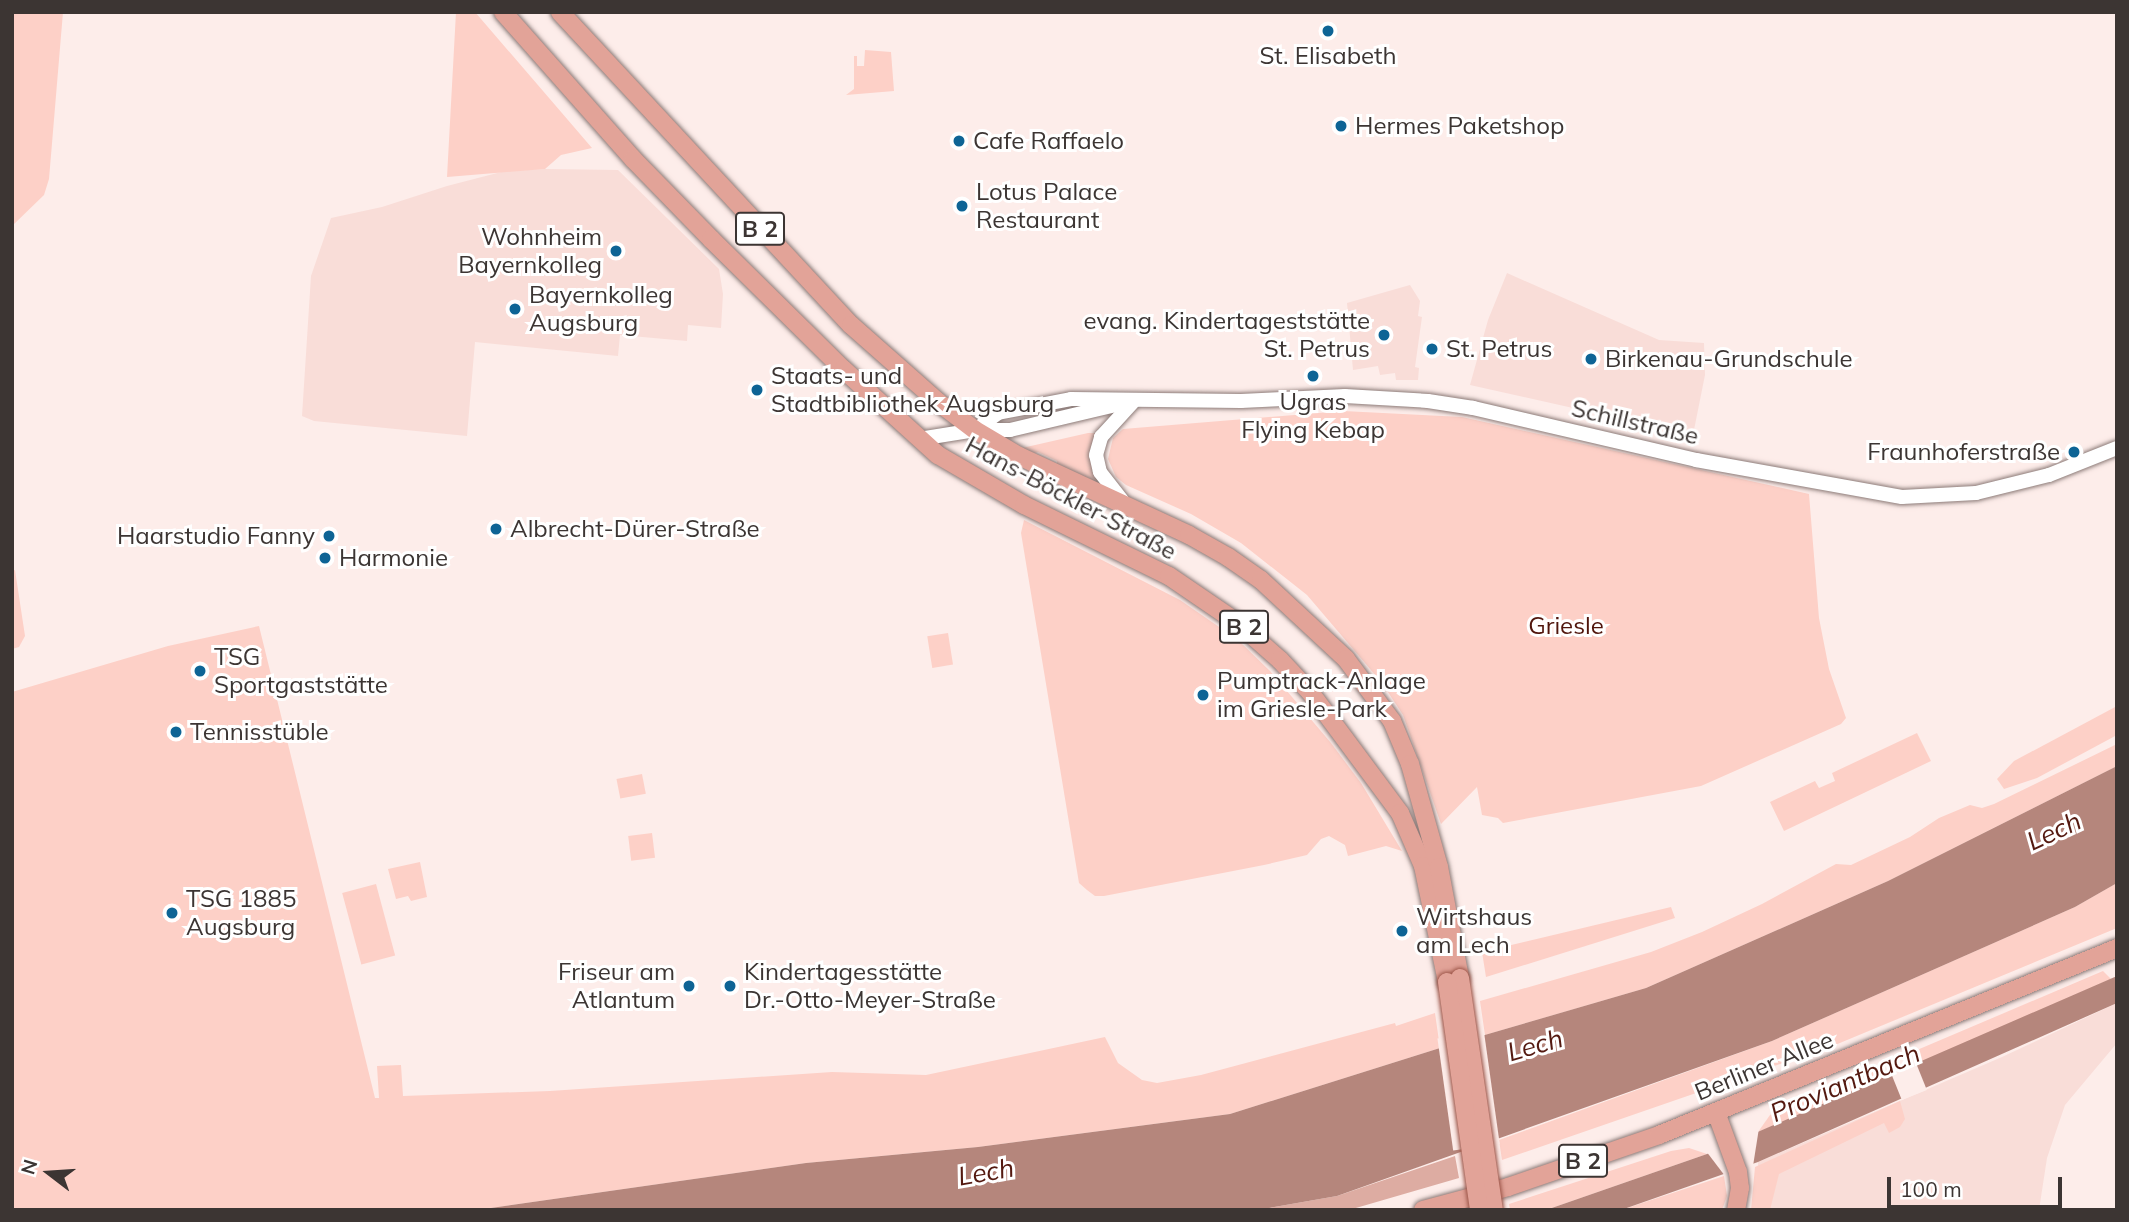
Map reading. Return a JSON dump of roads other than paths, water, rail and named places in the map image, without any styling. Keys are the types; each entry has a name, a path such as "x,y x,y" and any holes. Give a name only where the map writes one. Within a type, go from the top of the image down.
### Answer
{"main road":[{"name":"Hans-Böckler-Straße","path":"503,12 633,159 843,369 919,439 963,471 1024,505 1169,576 1238,622 1280,660 1310,692 1400,813 1423,866 1447,939"},
{"name":"Hans-Böckler-Straße","path":"560,12 851,325 975,430 1045,470 1189,535 1261,580 1309,622 1370,689 1392,721 1410,764 1439,867 1447,939"},
{"name":"B 2","path":"1447,939 1494,1210"},
{"name":"Berliner Allee","path":"1423,1210 1520,1182 1659,1135 2117,948"},
{"name":"B 2","path":"1453,980 1479,1210"},
{"path":"1716,1112 1729,1140 1738,1172 1740,1188 1736,1210"}],"street":[{"name":"Schillstraße","path":"919,439 975,430 1010,430 1135,400 1251,401 1345,396 1467,407 1696,460 1902,497 1976,493 2049,475 2117,449"},
{"path":"1128,508 1100,472 1096,455 1101,436 1135,400"}],"water":[{"name":"Lech","path":"2117,766 2117,883 2075,907 1772,1041 1337,1196 1258,1210 477,1210 806,1163 978,1147 1230,1114 1440,1048 1646,988 1888,881"},
{"path":"2117,976 2117,1003 1758,1162 1621,1210 1546,1210 1707,1154"}],"place":[{"name":"St. Elisabeth","path":"1328,31"},
{"name":"Hermes Paketshop","path":"1341,126"},
{"name":"Cafe Raffaelo","path":"959,141"},
{"name":"Lotus Palace Restaurant","path":"962,206"},
{"name":"Wohnheim Bayernkolleg","path":"616,251"},
{"name":"Bayernkolleg Augsburg","path":"515,309"},
{"name":"evang. Kindertageststätte St. Petrus","path":"1384,335"},
{"name":"St. Petrus","path":"1432,349"},
{"name":"Birkenau-Grundschule","path":"1591,359"},
{"name":"Ugras Flying Kebap","path":"1313,376"},
{"name":"Staats- und Stadtbibliothek Augsburg","path":"757,390"},
{"name":"Fraunhoferstraße","path":"2074,452"},
{"name":"Albrecht-Dürer-Straße","path":"496,529"},
{"name":"Haarstudio Fanny","path":"329,536"},
{"name":"Harmonie","path":"325,558"},
{"name":"TSG Sportgaststätte","path":"200,671"},
{"name":"Pumptrack-Anlage im Griesle-Park","path":"1203,695"},
{"name":"Tennisstüble","path":"176,732"},
{"name":"TSG 1885 Augsburg","path":"172,913"},
{"name":"Wirtshaus am Lech","path":"1402,931"},
{"name":"Friseur am Atlantum","path":"689,986"},
{"name":"Kindertagesstätte Dr.-Otto-Meyer-Straße","path":"730,986"}],"park label":[{"name":"Griesle","path":"1566,626"}],"water label":[{"name":"Proviantbach","path":"1845,1083"}]}
